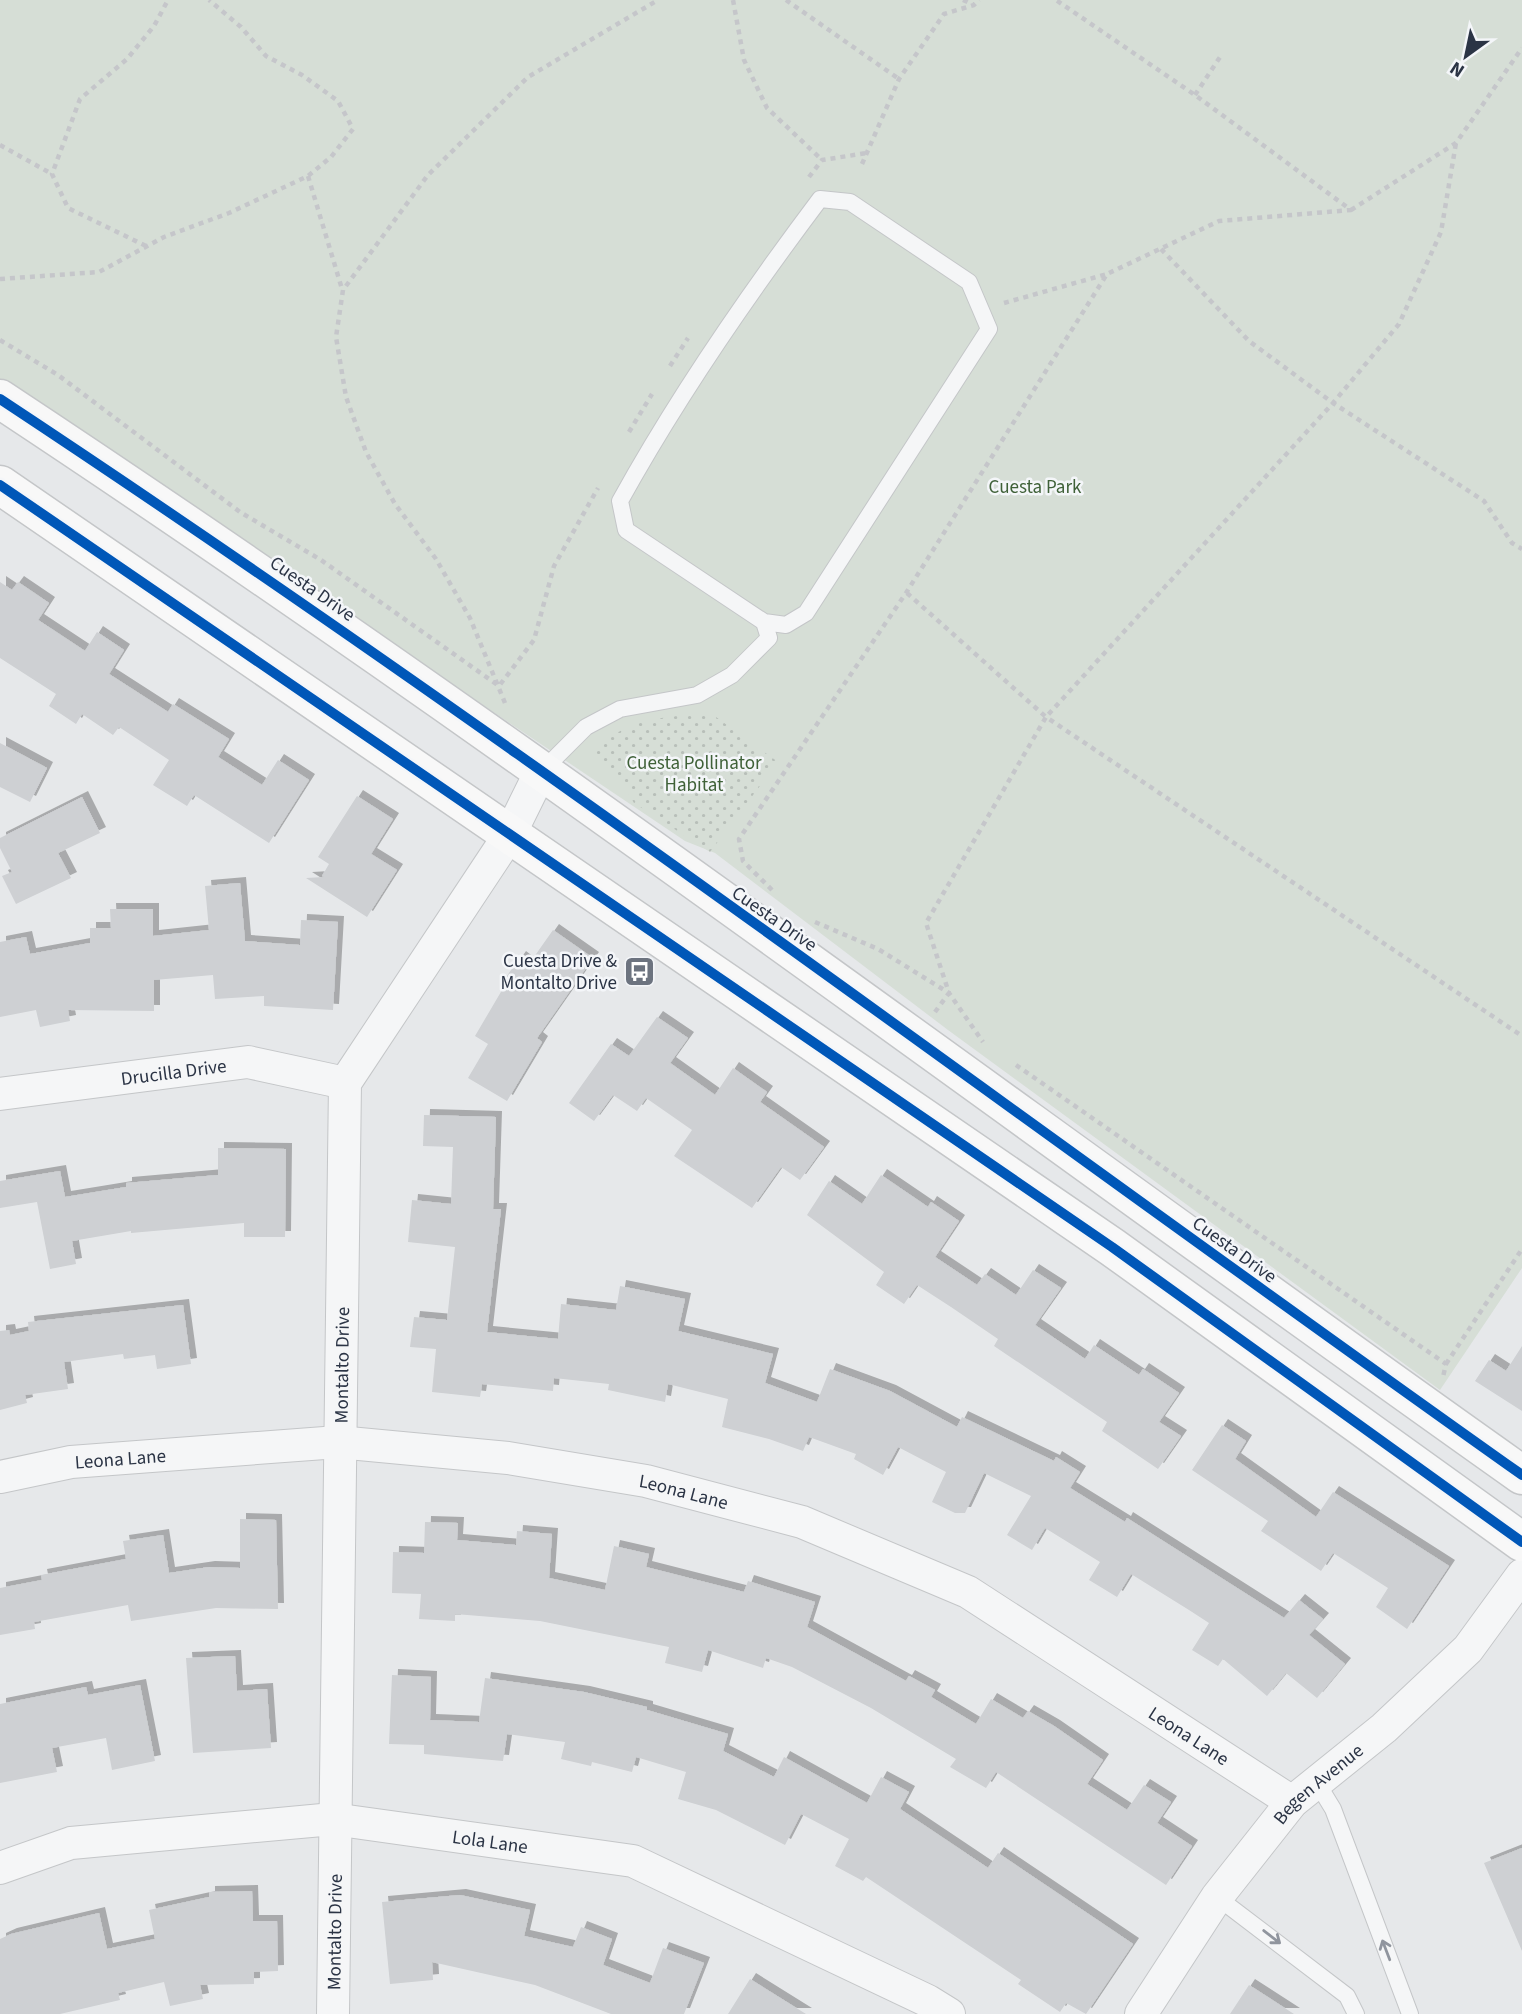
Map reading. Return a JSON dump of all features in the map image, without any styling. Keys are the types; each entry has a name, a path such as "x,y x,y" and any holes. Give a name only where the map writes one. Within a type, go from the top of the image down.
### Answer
{"main road":[{"name":"Cuesta Drive","path":"0,399 268,577 1522,1475"},
{"path":"0,485 1112,1247 1522,1542"}],"street":[{"path":"345,1083 510,834 541,771"},
{"name":"Drucilla Drive","path":"0,1094 248,1062 345,1083"},
{"name":"Montalto Drive","path":"333,2014 333,1819 345,1083"},
{"name":"Leona Lane","path":"0,1477 71,1462 338,1442 508,1458 634,1479 802,1522 968,1592 1292,1802"},
{"name":"Begen Avenue","path":"1142,2014 1217,1897 1292,1802 1384,1728 1468,1649 1522,1575"},
{"name":"Lola Lane","path":"0,1868 71,1843 333,1819 633,1861 928,2001 949,2014"}],"lane":[{"path":"820,199 850,202 969,282 989,329 806,613 786,625 765,622 626,530 620,502 661,427 713,346 820,199"},
{"path":"541,771 586,727 620,709 697,695 732,675 769,638 765,622"},
{"path":"1316,1781 1333,1809 1410,2014"},
{"path":"1217,1897 1347,1996 1356,2014"}],"path":[{"path":"52,174 80,99 127,59 154,26 168,0"},
{"path":"0,279 99,272 146,246 229,213 308,176 331,157 353,129 338,101 302,75 267,56 241,27 209,0"},
{"path":"343,290 428,175 528,77 658,0"},
{"path":"733,0 744,60 767,108 822,160"},
{"path":"786,0 899,79"},
{"path":"963,0 974,5"},
{"path":"862,164 899,79 944,14 974,5 979,0"},
{"path":"1056,0 1195,95 1352,210"},
{"path":"980,309 1107,274 1219,221 1352,210 1456,143 1522,48"},
{"path":"1195,95 1222,54"},
{"path":"994,1050 983,1042 949,993 926,923 1046,717 1333,403 1399,324 1441,232 1456,143"},
{"path":"0,145 52,174 68,208 125,239 146,246"},
{"path":"308,176 343,290 336,337 346,397 366,452 395,504 436,559 470,618 508,709"},
{"path":"1161,249 1249,341 1333,403 1485,502 1512,543 1522,549"},
{"path":"778,895 743,862 739,839 906,593 1107,274"},
{"path":"0,340 58,375 240,512 321,560 499,686"},
{"path":"906,593 1046,717 1522,1036"},
{"path":"807,918 878,949 949,993"},
{"path":"934,1013 949,993"},
{"path":"1006,1058 1446,1364"},
{"path":"1440,1390 1446,1364 1522,1249"}],"green space":[{"name":"Cuesta Park","path":"0,0 1522,0 1522,1268 1440,1390 948,1030 715,853 685,841 0,380"},
{"name":"Cuesta Pollinator Habitat","path":"709,712 778,762 710,852 634,803 616,773 591,751 633,725 660,718"}],"building":[{"path":"0,582 12,590 18,582 49,603 38,620 85,651 97,632 124,650 109,674 168,712 173,704 229,739 218,757 262,785 278,760 309,780 269,843 194,795 187,806 153,785 169,760 119,727 113,735 82,714 76,724 49,706 56,694 0,658"},
{"path":"0,743 47,768 30,802 0,787"},
{"path":"357,796 393,819 371,854 397,870 367,917 306,878 324,877 322,876 329,864 318,857"},
{"path":"82,797 100,833 58,853 71,878 16,904 2,876 12,872 0,848 0,838"},
{"path":"240,883 245,941 300,945 301,920 338,922 333,1010 264,1006 264,996 215,999 213,975 154,980 154,1011 68,1010 70,1021 40,1027 36,1010 0,1017 0,942 26,937 30,954 90,943 90,928 111,928 110,909 153,909 153,936 209,930 205,886"},
{"path":"553,930 593,958 537,1038 542,1042 507,1101 468,1078 488,1044 475,1036 505,985 502,983 520,957 529,964"},
{"path":"657,1017 688,1038 670,1063 715,1095 733,1068 767,1092 760,1102 824,1147 800,1180 781,1167 752,1208 674,1156 692,1130 646,1098 637,1111 613,1095 594,1121 569,1103 611,1044 629,1056"},
{"path":"424,1115 496,1117 493,1209 501,1209 487,1332 558,1339 561,1304 616,1310 620,1286 685,1299 678,1331 773,1354 765,1383 817,1402 830,1369 890,1391 957,1427 962,1417 1054,1461 1056,1457 1080,1472 1070,1488 1125,1522 1127,1518 1284,1618 1299,1600 1323,1619 1309,1635 1345,1664 1317,1698 1286,1673 1267,1696 1223,1659 1218,1666 1192,1650 1209,1623 1131,1574 1117,1597 1089,1580 1100,1562 1045,1528 1032,1550 1007,1535 1031,1496 984,1473 965,1513 955,1513 932,1502 946,1472 898,1447 883,1475 854,1459 856,1454 809,1437 803,1451 722,1427 728,1399 668,1384 665,1402 608,1390 609,1384 554,1378 553,1391 482,1384 480,1397 432,1392 436,1349 410,1347 414,1317 447,1320 455,1247 408,1242 412,1200 451,1204 453,1147 423,1146"},
{"path":"218,1148 286,1149 285,1237 244,1237 244,1223 131,1231 72,1241 76,1264 50,1269 37,1202 0,1208 0,1181 60,1171 65,1197 126,1187 126,1183 218,1175"},
{"path":"881,1175 928,1207 931,1202 959,1221 935,1257 977,1285 985,1274 1016,1295 1033,1270 1061,1288 1035,1325 1085,1359 1094,1345 1139,1375 1143,1369 1179,1393 1159,1422 1181,1436 1158,1469 1102,1431 1107,1422 994,1346 998,1339 951,1307 917,1285 904,1304 876,1285 884,1272 807,1215 829,1181 862,1204"},
{"path":"183,1305 191,1364 157,1369 155,1355 124,1359 123,1354 64,1362 68,1389 25,1395 27,1403 0,1410 0,1331 9,1330 10,1335 29,1331 28,1322"},
{"path":"1522,1346 1522,1411 1475,1381 1489,1360 1506,1371"},
{"path":"1222,1425 1246,1441 1235,1459 1316,1517 1333,1492 1449,1566 1407,1629 1376,1607 1388,1588 1333,1553 1321,1571 1261,1531 1268,1521 1192,1470"},
{"path":"240,1519 276,1520 278,1609 216,1608 131,1621 128,1605 34,1622 35,1629 0,1635 0,1588 42,1580 41,1575 126,1559 123,1541 163,1535 169,1573 209,1567 240,1568"},
{"path":"425,1522 458,1523 457,1540 516,1545 517,1531 552,1534 549,1578 605,1590 614,1546 649,1554 646,1567 744,1592 748,1581 815,1602 807,1627 906,1681 909,1676 935,1690 931,1697 976,1724 991,1699 1023,1718 1028,1711 1054,1726 1103,1760 1087,1784 1127,1810 1144,1785 1171,1802 1157,1823 1192,1846 1166,1885 996,1772 986,1788 950,1767 956,1759 871,1708 792,1667 766,1658 763,1668 708,1650 702,1672 665,1663 669,1647 540,1621 455,1614 455,1621 419,1619 421,1594 392,1593 393,1552 424,1553"},
{"path":"235,1656 237,1691 267,1689 271,1748 193,1753 186,1658"},
{"path":"392,1675 431,1677 430,1720 479,1722 485,1678 584,1692 647,1707 647,1710 728,1734 723,1751 774,1777 784,1757 867,1803 881,1777 909,1792 900,1809 988,1868 998,1853 1133,1944 1086,2014 1066,2003 1060,2012 1018,1984 1021,1980 866,1877 863,1881 835,1866 849,1839 801,1814 785,1845 716,1810 678,1799 686,1772 636,1757 632,1772 592,1762 591,1766 561,1759 565,1742 507,1734 503,1761 424,1754 424,1745 389,1744"},
{"path":"140,1685 155,1761 112,1770 106,1738 52,1748 57,1772 0,1783 0,1704 86,1687 88,1695"},
{"path":"1522,1848 1522,1951 1484,1863"},
{"path":"252,1891 253,1921 277,1921 278,1971 254,1972 254,1984 200,1985 203,1999 170,2006 164,1982 118,1993 120,2000 60,2014 0,2014 0,1939 99,1913 107,1949 155,1939 149,1910 209,1897 209,1892"},
{"path":"460,1895 530,1910 524,1936 573,1947 581,1927 612,1939 603,1965 650,1983 663,1948 704,1963 684,2014 611,2014 535,1985 432,1962 433,1980 390,1984 382,1902"},
{"path":"750,1979 806,2014 728,2014"},
{"path":"1249,1985 1294,2014 1230,2014"}],"cycle path":[{"path":"0,399 193,529 576,795 1522,1475"},
{"path":"0,485 1112,1247 1522,1542"}],"place":[{"name":"Cuesta Drive & Montalto Drive","path":"640,971"}]}
